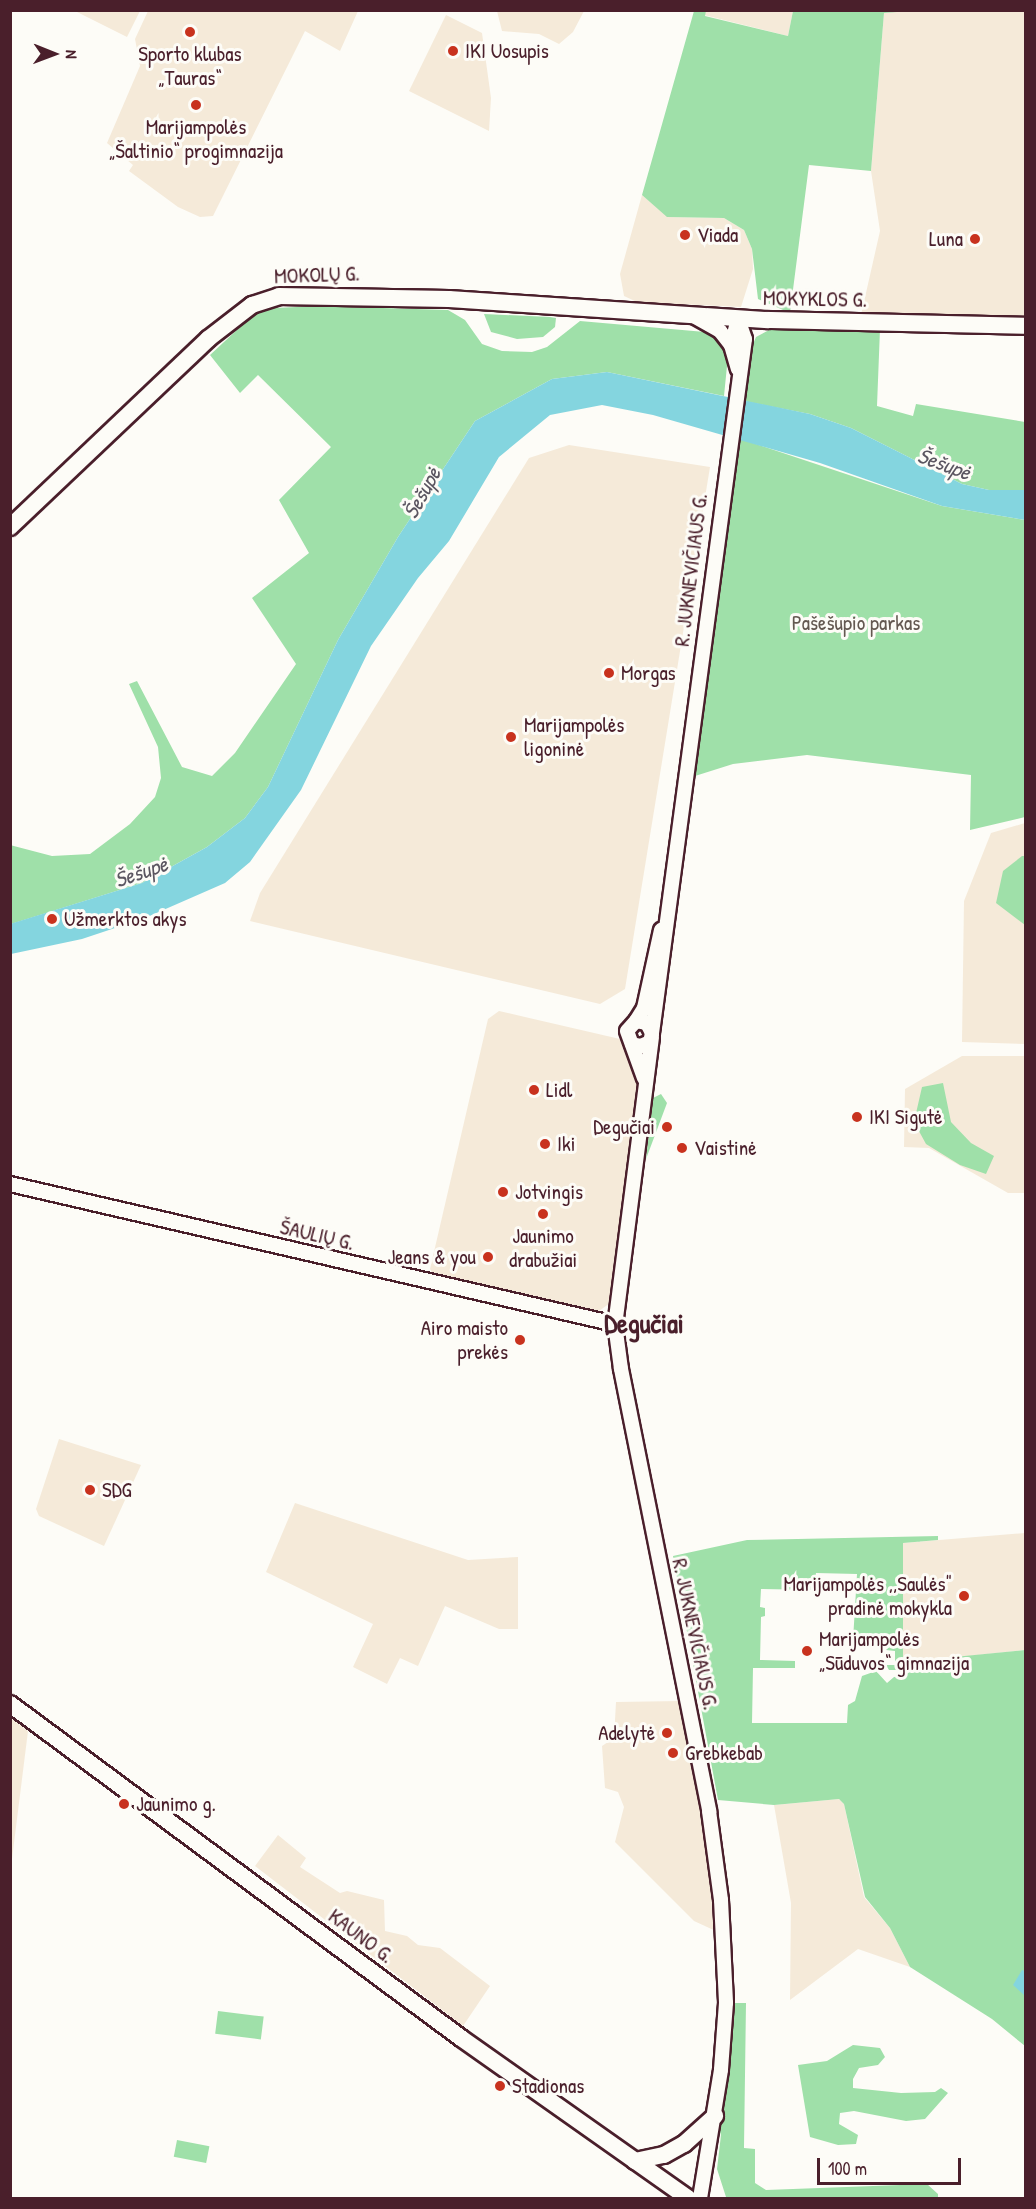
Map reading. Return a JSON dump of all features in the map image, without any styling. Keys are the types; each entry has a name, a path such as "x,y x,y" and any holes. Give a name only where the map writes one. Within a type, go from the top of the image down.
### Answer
{"main road":[{"name":"MOKOLŲ G.","path":"10,527 208,339 242,311 266,299 326,295 604,311"},
{"name":"MOKYKLOS G.","path":"604,311 738,319 1026,326"},
{"name":"KAUNO G.","path":"10,1704 454,2033 688,2199"},
{"path":"635,2161 664,2155 684,2144 715,2115"}],"street":[{"path":"693,316 720,331 731,345"},
{"path":"731,345 738,319"},
{"path":"738,319 745,339 768,320"},
{"name":"R. JUKNEVIČIAUS G.","path":"700,2199 715,2115 726,2003 720,1890 709,1811 615,1324 644,1080 666,944 665,920 726,459 745,339"},
{"name":"R. JUKNEVIČIAUS G.","path":"731,345 738,373"},
{"name":"R. JUKNEVIČIAUS G.","path":"636,1021 644,1008 657,943 665,920"},
{"path":"636,1021 647,1023 652,1035 641,1046 632,1044 627,1031 636,1021"},
{"name":"R. JUKNEVIČIAUS G.","path":"632,1044 644,1080"},
{"name":"ŠAULIŲ G.","path":"10,1184 615,1324"}],"shaded area":[{"path":"497,10 584,11 573,32 559,44 539,34 502,31"},
{"path":"910,10 1025,11 1025,321 861,315 880,231 871,171 884,13"},
{"path":"75,11 140,11 127,37"},
{"name":"Marijampolės „Šaltinio“ progimnazija","path":"148,11 358,11 340,51 305,31 213,216 200,217 178,207 129,171 133,165 107,143 140,66 135,39"},
{"path":"706,11 793,11 788,36 704,15"},
{"path":"446,15 482,33 491,98 489,131 409,91"},
{"path":"642,195 668,217 724,218 744,230 752,249 753,269 741,307 637,302 624,296 620,274"},
{"name":"Marijampolės ligoninė","path":"569,445 710,467 625,989 600,1004 250,921 260,893 529,458"},
{"path":"1025,823 1025,1044 962,1042 964,901 991,833"},
{"path":"499,1011 620,1039 627,1043 639,1074 610,1303 599,1311 433,1274 430,1269 488,1019"},
{"path":"962,1056 1025,1056 1025,1193 1008,1193 929,1148 904,1147 905,1089"},
{"path":"59,1439 141,1465 104,1546 39,1516 36,1509"},
{"path":"295,1503 468,1560 518,1557 518,1629 499,1629 445,1606 418,1666 400,1658 387,1684 353,1667 373,1624 266,1572"},
{"name":"Marijampolės ,,Saulės\" pradinė mokykla","path":"1025,1533 1025,1650 903,1663 903,1543"},
{"path":"680,1701 708,1842 718,1932 694,1921 615,1842 624,1807 618,1792 605,1788 602,1746 614,1738 616,1702"},
{"path":"11,1718 28,1731 11,1867"},
{"path":"839,1799 844,1804 864,1897 890,1928 910,1967 858,1949 790,2000 791,1903 774,1805"},
{"path":"278,1835 306,1858 300,1867 340,1893 347,1891 384,1900 385,1931 407,1936 418,1945 440,1948 490,1986 463,2026 255,1866"}],"green space":[{"path":"694,11 706,11 705,16 788,36 793,11 910,11 884,13 871,171 809,165 790,313 758,299 752,249 744,230 724,218 667,217 642,195"},
{"path":"318,306 448,310 465,320 482,344 502,351 532,352 547,347 580,321 705,332 718,339 728,356 724,396 607,372 552,379 475,421 398,537 338,640 268,787 245,818 207,847 142,883 11,924 10,845 52,856 90,854 130,824 155,797 161,778 158,747 129,684 137,681 182,767 212,776 235,753 296,664 252,598 309,553 279,500 331,447 258,375 240,393 210,355 253,315 275,308"},
{"path":"484,314 556,318 555,327 543,337 517,339 491,332"},
{"path":"789,326 880,329 877,406 913,416 916,404 1025,422 1025,490 989,490 962,484 851,428 810,414 743,401 750,351 756,337 771,329"},
{"name":"Pašešupio parkas","path":"738,438 942,506 1025,520 1025,817 970,830 971,775 807,755 733,764 695,776"},
{"path":"1025,856 1025,925 996,903 1003,871"},
{"path":"943,1083 951,1122 971,1143 994,1156 986,1174 960,1165 926,1144 914,1122 922,1087"},
{"path":"661,1094 667,1103 646,1159 653,1098"},
{"path":"938,1536 938,1540 903,1543 903,1662 1025,1650 1025,2046 992,2019 910,1967 890,1928 865,1897 844,1804 839,1799 774,1805 718,1800 673,1556 747,1540","holes":["816,1573 857,1574 853,1640 871,1646 886,1635 895,1642 886,1650 895,1651 895,1665 886,1665 889,1670 902,1670 904,1676 894,1677 887,1683 876,1671 862,1676 855,1701 848,1705 847,1723 752,1723 753,1668 795,1668 795,1661 760,1660 761,1617 765,1616 765,1608 760,1607 761,1589 813,1590"]},
{"path":"726,2003 746,2003 744,2148 755,2149 755,2183 766,2190 927,2184 938,2194 938,2198 726,2197 717,2169 721,2135 715,2116"},
{"path":"218,2011 264,2017 261,2039 215,2034"},
{"path":"853,2045 880,2048 885,2057 878,2065 859,2068 853,2079 853,2088 901,2093 935,2092 941,2088 948,2093 925,2119 906,2121 854,2111 840,2113 839,2124 858,2135 856,2144 838,2145 810,2137 798,2065 827,2061"},
{"path":"177,2140 209,2146 206,2163 174,2157"}],"water":[{"path":"607,372 810,414 851,428 962,484 989,490 1025,490 1025,520 942,506 820,463 653,415 602,405 550,415 499,457 449,541 418,578 371,646 301,790 250,862 225,883 145,918 82,939 11,954 10,924 142,883 207,847 245,818 268,787 338,640 398,537 475,421 552,379"},
{"path":"1022,1970 1025,1971 1025,1996 1013,1985"}],"place":[{"name":"Sporto klubas „Tauras“","path":"190,32"},
{"name":"IKI Uosupis","path":"453,51"},
{"name":"Marijampolės „Šaltinio“ progimnazija","path":"196,105"},
{"name":"Viada","path":"685,235"},
{"name":"Luna","path":"975,239"},
{"name":"Morgas","path":"609,673"},
{"name":"Marijampolės ligoninė","path":"511,737"},
{"name":"Užmerktos akys","path":"52,919"},
{"name":"Lidl","path":"534,1090"},
{"name":"IKI Sigutė","path":"857,1117"},
{"name":"Degučiai","path":"667,1127"},
{"name":"Iki","path":"545,1144"},
{"name":"Vaistinė","path":"682,1148"},
{"name":"Jotvingis","path":"503,1192"},
{"name":"Jaunimo drabužiai","path":"543,1214"},
{"name":"Jeans & you","path":"488,1257"},
{"name":"Airo maisto prekės","path":"520,1340"},
{"name":"SDG","path":"90,1490"},
{"name":"Marijampolės ,,Saulės\" pradinė mokykla","path":"964,1596"},
{"name":"Marijampolės „Sūduvos“ gimnazija","path":"807,1651"},
{"name":"Adelytė","path":"667,1733"},
{"name":"Grebkebab","path":"673,1753"},
{"name":"Jaunimo g.","path":"124,1804"},
{"name":"Stadionas","path":"500,2086"}],"district":[{"name":"Degučiai","path":"644,1324"}],"water label":[{"name":"Šešupė","path":"944,464"},
{"name":"Šešupė","path":"422,493"},
{"name":"Šešupė","path":"141,872"}]}
